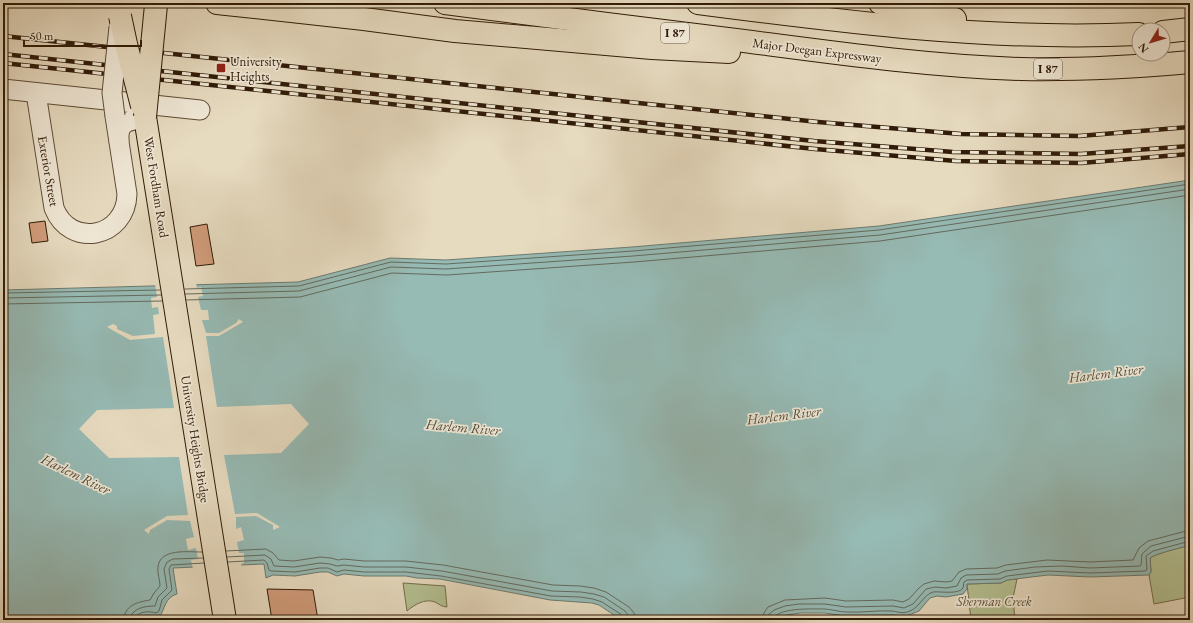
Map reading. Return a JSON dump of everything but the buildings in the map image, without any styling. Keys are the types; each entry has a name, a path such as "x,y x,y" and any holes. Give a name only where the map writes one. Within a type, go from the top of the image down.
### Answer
{"main road":[{"path":"217,3 364,19 456,31 644,48 906,60"},
{"name":"Major Deegan Expressway","path":"445,3 963,66 1078,70 1190,62"},
{"path":"698,3 862,23 925,29 1025,35 1089,36 1131,34"},
{"path":"880,3 975,23 1034,31 1089,36"},
{"name":"West Fordham Road","path":"146,118 156,4"},
{"name":"West Fordham Road","path":"119,9 131,63 146,118 168,258"},
{"path":"1171,31 1190,29"},
{"name":"University Heights Bridge","path":"168,258 225,620"}],"street":[{"name":"Exterior Street","path":"36,93 53,204 56,212 60,220 74,230 85,233 102,232 112,226 123,214 127,202 112,93 119,9"},
{"path":"3,89 200,110"},
{"name":"Exterior Street","path":"119,141 120,128 124,123 146,118"}],"green space":[{"path":"1190,545 1190,597 1154,604 1149,575 1151,571 1150,558 1163,552"},
{"name":"Sherman Creek","path":"1017,579 1013,598 1015,620 971,620 967,584 1001,583 1007,580"},
{"path":"403,583 445,586 447,607 435,602 427,601 416,604 407,611"}],"water":[{"name":"Harlem River","path":"1190,180 1190,545 1163,552 1150,558 1151,572 1149,575 1090,577 1048,575 1007,580 1001,583 967,584 967,589 963,594 930,598 919,611 904,617 892,615 845,616 825,613 800,613 787,615 772,620 627,620 617,617 599,605 592,603 550,600 440,579 406,576 364,576 344,574 337,576 328,572 295,576 273,575 266,578 264,564 173,568 177,594 170,598 159,618 150,615 134,620 3,620 3,290 298,282 390,258 446,260 632,247 879,226"}],"pier":[{"path":"196,283 197,288 201,287 203,296 198,297 201,310 208,310 209,320 202,320 206,333 219,333 236,323 239,319 243,322 219,336 206,336 217,407 291,404 309,424 281,453 224,455 235,514 257,513 280,527 273,530 273,525 256,516 236,517 236,529 241,527 244,540 237,542 239,553 244,553 244,563 241,564 242,567 193,569 191,560 198,559 196,548 188,550 186,539 194,537 190,521 167,520 150,530 149,534 144,530 167,516 188,515 179,457 109,458 79,429 97,410 174,408 163,337 130,340 107,327 113,324 117,326 117,329 133,336 155,334 153,315 159,314 158,307 152,308 151,298 157,297 155,284"}],"railway":[{"path":"3,36 818,122 961,134 1079,136 1190,127"},
{"path":"3,54 814,141 953,152 1081,154 1190,146"},
{"path":"3,63 815,149 956,161 1081,163 1190,154"}],"place":[{"name":"University Heights","path":"221,68"}]}
